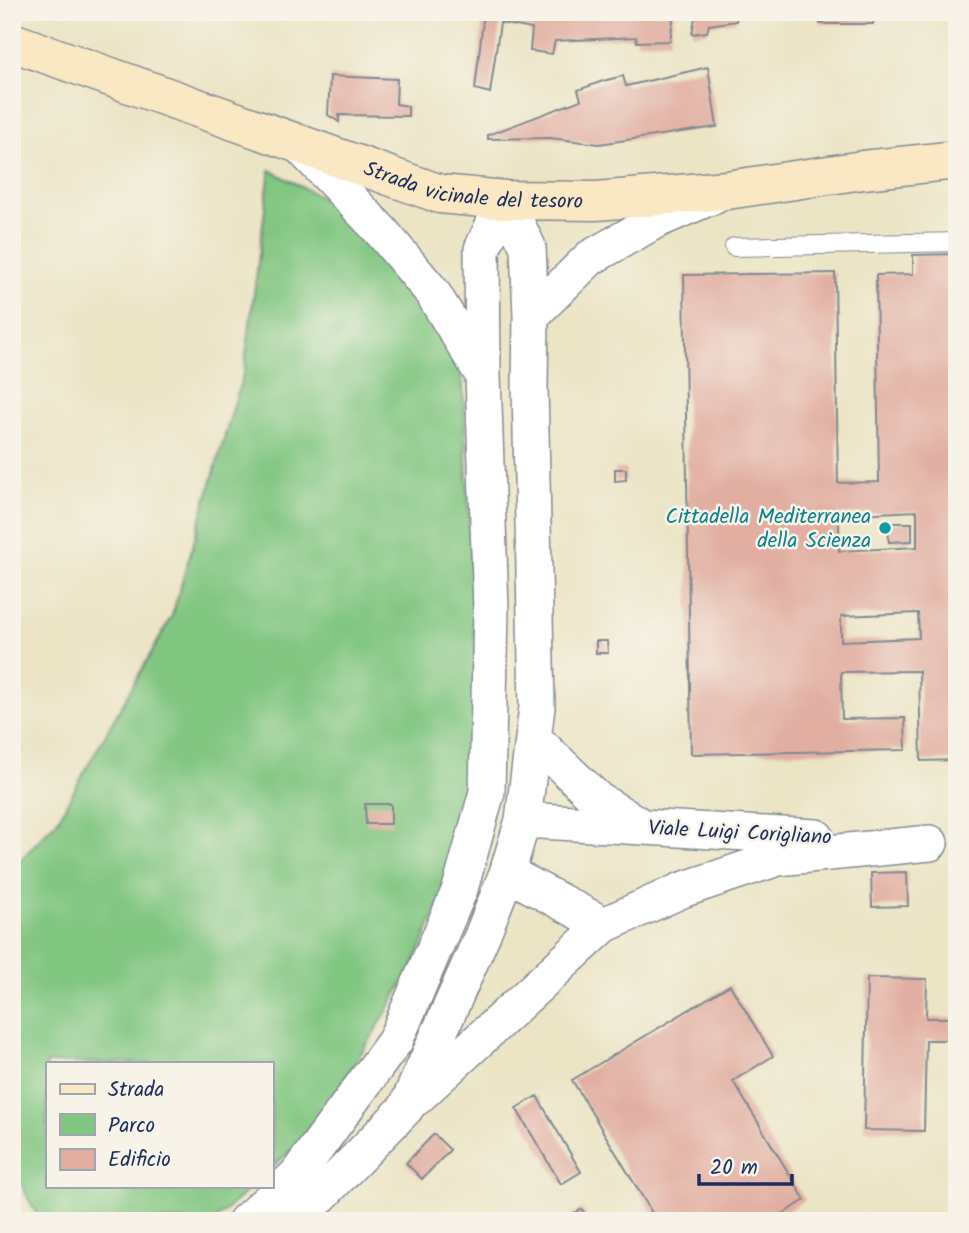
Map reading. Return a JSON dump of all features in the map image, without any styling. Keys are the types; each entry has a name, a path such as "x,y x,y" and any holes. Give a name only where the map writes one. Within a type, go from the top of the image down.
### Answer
{"main road":[{"name":"Strada vicinale del tesoro","path":"12,42 440,194 505,200 596,201 727,190 863,170 957,160"}],"street":[{"path":"296,142 381,231 432,292 483,375"},
{"path":"531,316 590,258 655,221 727,190"},
{"path":"406,1108 507,873 523,820 537,707 528,247 505,200"},
{"path":"246,1221 296,1176 396,1041 460,889 487,792 491,610 483,375 482,249 505,200"},
{"path":"533,738 598,800 620,815 646,827"},
{"name":"Viale Luigi Corigliano","path":"523,820 944,842"},
{"path":"296,1221 406,1108 604,925 682,890 778,858 944,842"},
{"path":"507,873 604,925"}],"lane":[{"path":"734,247 957,242"}],"green space":[{"path":"270,170 328,201 393,265 453,350 463,385 476,680 474,741 467,802 455,867 413,966 373,1035 331,1099 293,1148 273,1166 273,1062 46,1062 46,1188 250,1188 214,1221 40,1221 12,1166 12,869 57,821 172,616 244,371"}],"building":[{"path":"484,12 674,12 670,41 637,42 636,37 555,41 552,54 530,51 532,29 500,23 490,93 475,89"},
{"path":"696,12 738,12 736,21 709,25 707,32 692,34"},
{"path":"823,12 876,12 873,24 820,24"},
{"path":"708,67 717,127 599,144 550,138 488,139 488,135 581,100 578,90 603,81 623,76 626,86"},
{"path":"330,76 397,79 396,104 408,106 408,116 339,115 339,122 328,115"},
{"path":"957,254 957,760 921,761 919,671 841,672 842,719 905,718 906,750 691,754 684,275 835,273 838,483 879,482 876,275 913,274 913,255","holes":["917,511 917,547 839,551 839,515","918,613 919,638 841,641 841,616"]},
{"path":"615,469 626,469 626,480 615,481"},
{"path":"888,523 912,523 912,541 889,542"},
{"path":"596,641 607,641 608,653 596,653"},
{"path":"365,804 391,804 391,824 366,824"},
{"path":"907,872 908,906 872,907 871,873"},
{"path":"867,978 927,979 926,1018 952,1018 952,1040 926,1040 924,1131 864,1130"},
{"path":"730,985 773,1056 733,1081 805,1200 771,1221 657,1221 572,1080"},
{"path":"537,1096 581,1172 561,1184 516,1108"},
{"path":"434,1134 450,1150 422,1179 406,1163"},
{"path":"582,1209 589,1221 562,1221"}],"place":[{"name":"Cittadella Mediterranea della Scienza","path":"885,528"}]}
